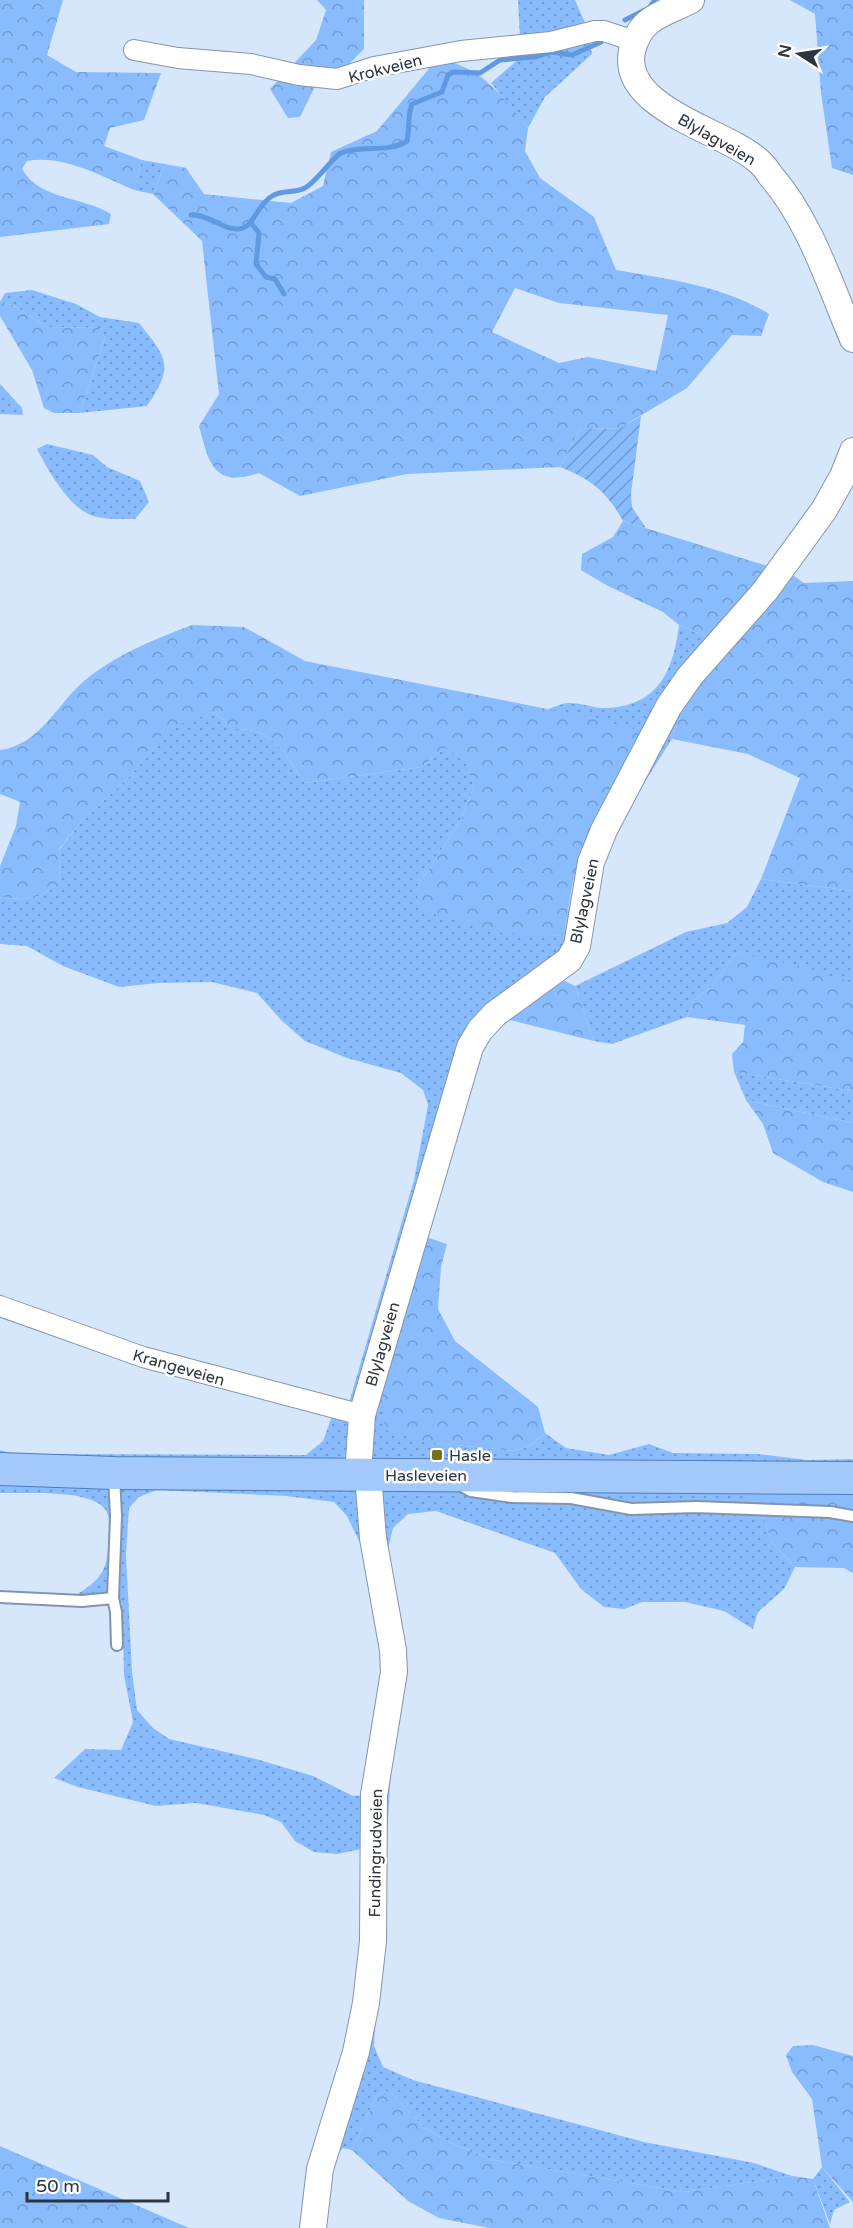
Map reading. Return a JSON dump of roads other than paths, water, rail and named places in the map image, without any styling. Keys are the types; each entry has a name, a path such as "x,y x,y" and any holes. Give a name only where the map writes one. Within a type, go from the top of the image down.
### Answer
{"main road":[{"name":"Hasleveien","path":"0,1469 114,1473 853,1478"}],"street":[{"path":"634,41 650,21 691,0"},
{"name":"Krokveien","path":"134,50 251,64 299,75 336,79 374,67 461,51 551,42 595,31 604,31 634,41"},
{"name":"Blylagveien","path":"634,41 631,57 642,87 678,117 756,158 774,178 807,233 853,339"},
{"name":"Blylagveien","path":"363,1475 362,1415 470,1047 480,1030 495,1014 569,960 577,946 584,898 595,851 669,706 690,676 765,591 824,510 843,476 853,451"},
{"name":"Krangeveien","path":"0,1306 143,1357 362,1415"},
{"name":"Fundingrudveien","path":"313,2228 320,2169 356,2052 366,2003 373,1941 374,1795 394,1672 388,1616 363,1475"}],"lane":[{"path":"114,1473 116,1516 113,1598 116,1612 117,1645"},
{"path":"441,1475 471,1491 512,1497 571,1498 631,1509 696,1507 830,1512 853,1516"},
{"path":"0,1597 82,1601 113,1598"}],"waterway":[{"path":"625,20 649,8 655,0"},
{"path":"191,215 204,217 231,228 243,228 269,198 278,193 305,188 341,153 358,149 391,147 407,141 412,104 442,92 448,75 453,72 480,73 500,60 535,57 551,52 572,55 601,42"},
{"path":"251,223 259,233 256,264 266,277 275,279 284,294"}],"place":[{"name":"Hasle","path":"437,1455"}]}
